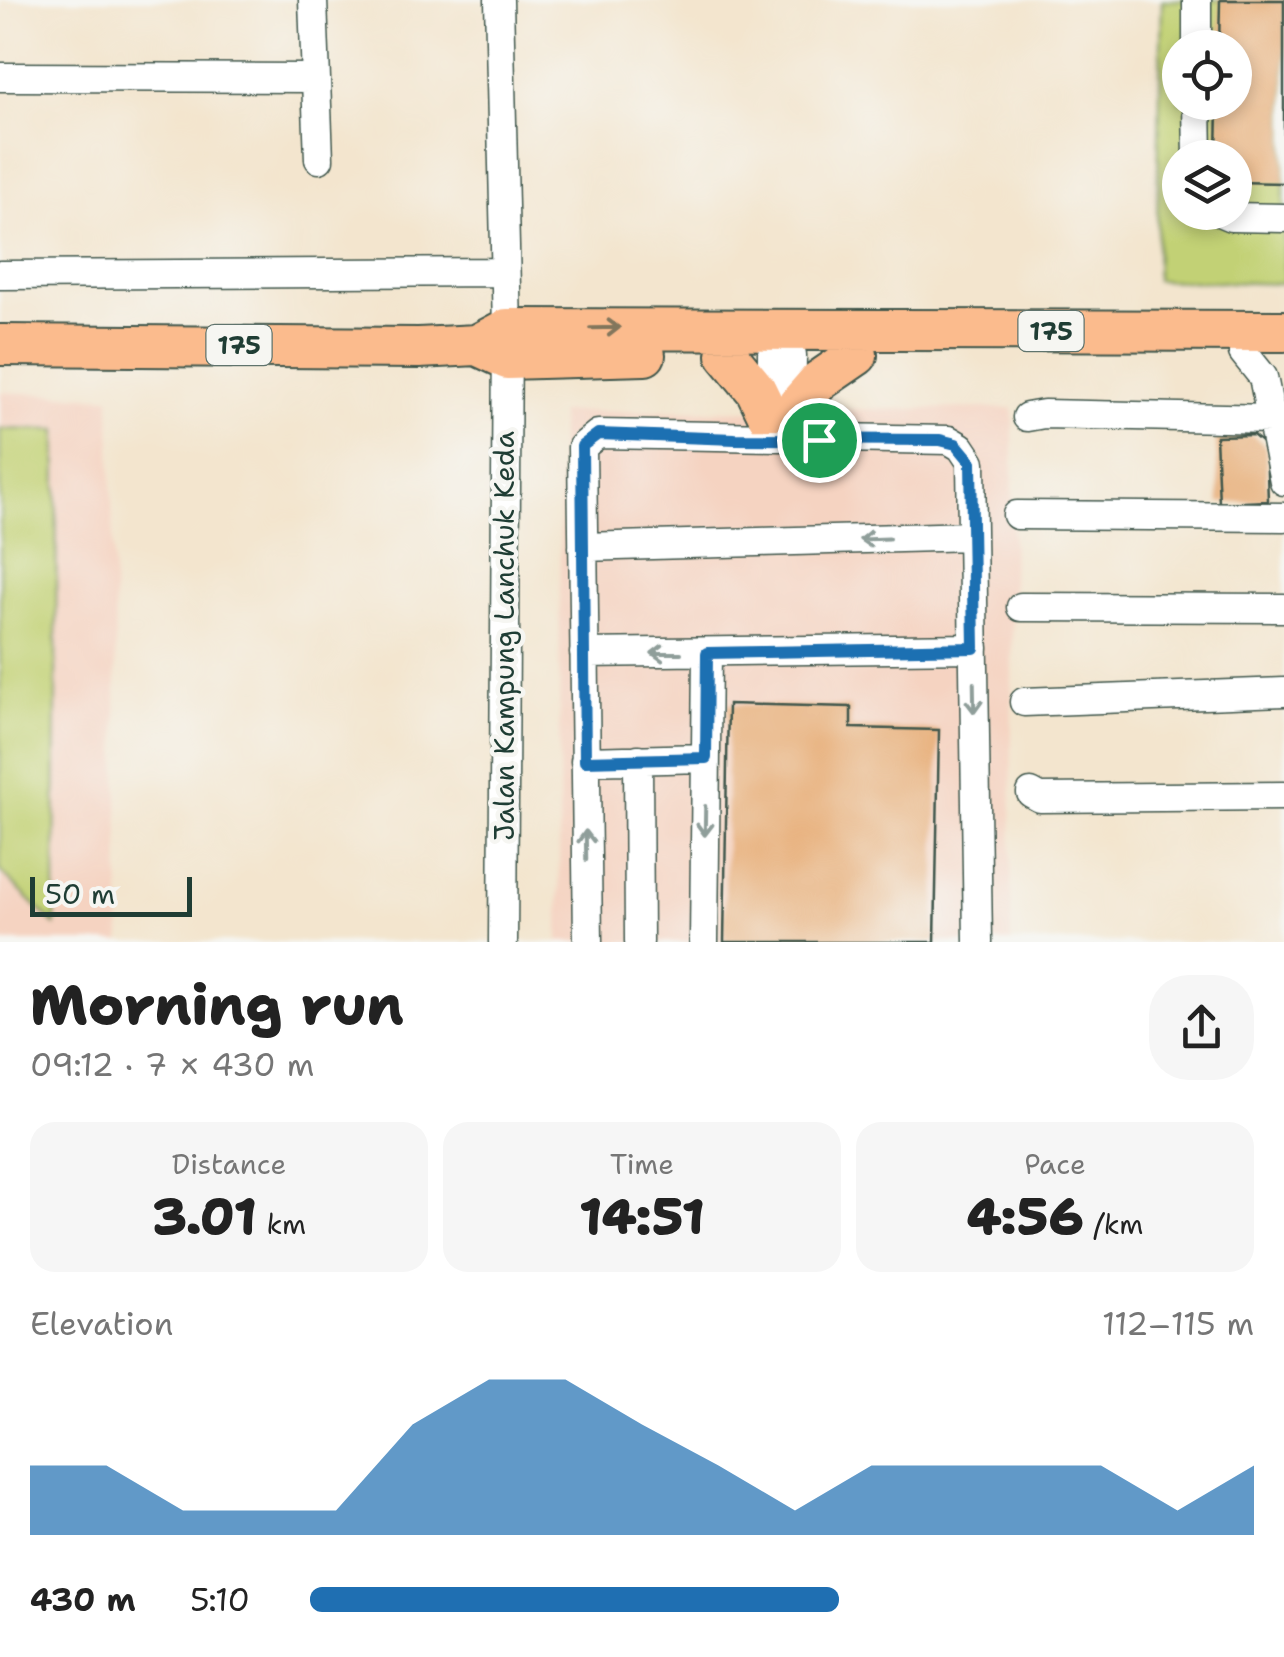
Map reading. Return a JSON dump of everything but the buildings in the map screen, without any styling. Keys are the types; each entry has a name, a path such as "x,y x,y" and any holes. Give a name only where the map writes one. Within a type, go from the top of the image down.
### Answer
{"highway":[{"name":"175","path":"497,344 727,354 784,343 857,355 1270,353"},
{"name":"175","path":"0,345 419,348 784,343 1270,353"},
{"path":"727,354 784,428 819,381 857,355"}],"street":[{"path":"313,0 319,159"},
{"name":"Jalan Kampung Lanchuk Keda","path":"500,0 505,272 497,344 503,942"},
{"path":"1197,0 1197,30"},
{"path":"0,77 316,78"},
{"path":"1252,217 1284,218"},
{"path":"0,274 505,272"},
{"path":"784,343 784,428"},
{"path":"1270,353 1270,419 1284,481"},
{"path":"1028,417 1044,414 1270,419"},
{"path":"588,942 582,446 598,434 784,428 940,440 956,444 971,462 978,942"},
{"path":"1017,516 1284,516"},
{"path":"583,548 972,536"},
{"path":"1022,606 1284,608"},
{"path":"584,653 974,648"},
{"path":"704,942 707,653"},
{"path":"1024,702 1284,692"},
{"path":"585,761 706,758"},
{"path":"638,759 639,942"},
{"path":"1030,792 1040,798 1284,796"}],"shaded area":[{"path":"0,392 110,397 121,942 0,942"},
{"path":"1013,408 1011,942 559,942 560,412"}],"green space":[{"path":"1162,0 1284,0 1284,284 1156,280"},
{"path":"0,429 57,430 55,925 0,871"}],"route":[{"path":"598,434 819,440 949,440 966,453 971,462 974,648 707,653 706,758 585,761 582,446 598,434"}]}
